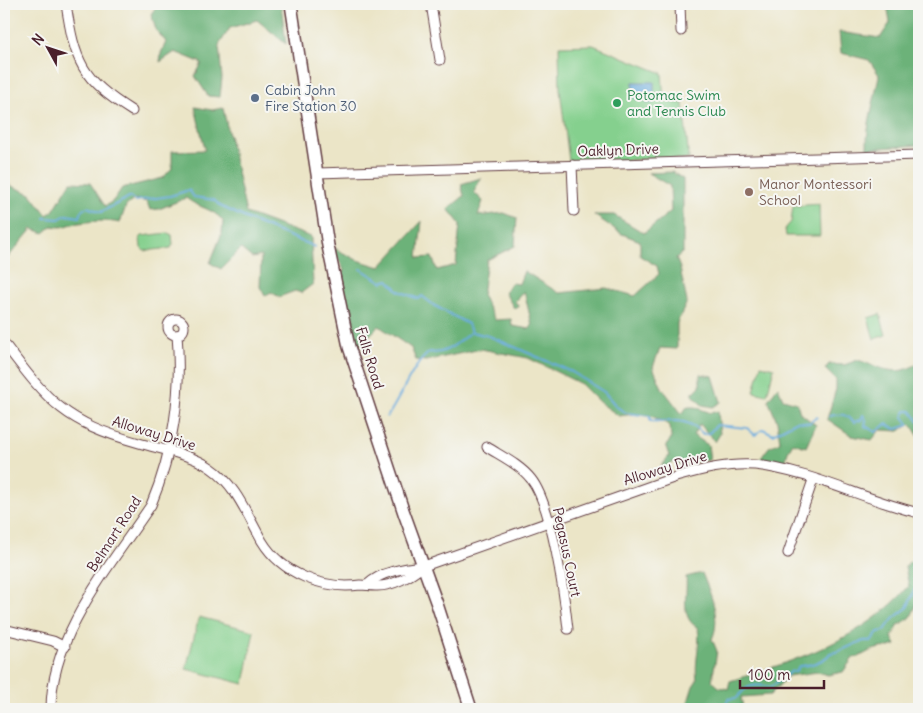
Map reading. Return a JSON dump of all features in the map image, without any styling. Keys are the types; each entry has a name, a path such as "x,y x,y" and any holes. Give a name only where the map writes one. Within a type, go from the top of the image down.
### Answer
{"main road":[{"name":"Falls Road","path":"291,4 330,255 349,347 404,513 424,566 470,709"}],"street":[{"path":"66,4 74,46 88,75 105,94 132,111"},
{"path":"431,4 440,60"},
{"path":"680,4 681,31"},
{"name":"Oaklyn Drive","path":"317,173 919,155"},
{"path":"572,165 574,211"},
{"name":"Belmart Road","path":"51,709 55,673 72,626 151,505 168,451 178,375 177,335"},
{"name":"Alloway Drive","path":"4,343 44,393 75,419 105,433 168,451 211,467 228,482 264,544 295,572 317,582 341,586 376,586 409,577 424,566 676,477 712,467 754,465 781,470 885,505 919,513"},
{"name":"Pegasus Court","path":"487,447 530,478 538,490 550,522 568,628"},
{"path":"788,553 813,480"},
{"path":"4,629 53,641 65,647"}],"green space":[{"path":"158,4 281,4 286,44 257,20 230,28 219,45 222,78 220,97 208,96 195,76 202,63 175,52 160,62 161,53 166,42 156,30 151,14"},
{"path":"887,4 919,4 919,145 867,149 869,121 879,75 869,60 841,53 839,32 880,38 890,23"},
{"name":"Potomac Swim and Tennis Club","path":"593,45 662,73 664,102 683,103 689,159 569,161 560,90 559,46"},
{"path":"195,107 212,110 223,108 246,213 311,237 313,284 301,293 295,291 279,297 271,292 265,296 260,287 261,256 252,258 241,249 221,269 210,263 222,233 223,221 215,213 186,198 159,209 150,210 147,202 135,199 126,206 120,223 95,221 64,227 52,226 44,233 32,229 4,262 4,183 31,194 47,215 53,211 71,182 90,183 105,206 113,201 122,188 163,178 172,168 172,151 205,150"},
{"path":"672,172 683,179 683,252 676,258 687,302 677,323 677,349 660,348 653,367 662,388 682,414 687,407 695,407 711,413 718,411 720,434 715,442 700,424 693,435 708,445 710,460 680,464 672,462 667,466 661,466 669,456 666,447 671,438 670,426 646,415 619,416 599,402 581,384 528,358 481,349 426,361 416,360 411,348 379,326 355,350 338,283 344,270 332,247 357,260 380,267 422,221 418,258 432,257 437,270 456,265 460,224 448,209 464,196 461,184 481,178 474,192 483,201 478,216 504,213 517,218 515,246 487,260 482,295 495,320 511,319 512,326 530,329 532,325 524,291 515,301 519,307 514,308 505,293 511,283 519,284 524,271 559,293 606,288 635,296 659,274 657,266 640,256 640,241 622,234 594,215 614,215 644,233 671,211 670,186 648,173"},
{"path":"819,204 820,236 786,236 785,229 791,222 793,206"},
{"path":"168,233 172,235 173,244 171,248 144,251 141,248 140,238 142,236"},
{"path":"880,314 886,335 874,339 868,318"},
{"path":"858,360 896,371 904,370 919,362 919,437 911,424 899,431 880,430 872,440 852,436 827,419 836,389 836,380 825,369 829,364 844,365"},
{"path":"761,365 774,368 767,395 754,392"},
{"path":"700,374 713,376 721,402 713,407 702,405 692,394 700,386"},
{"path":"778,387 783,399 797,403 800,413 816,425 806,447 793,443 788,451 785,464 758,462 769,447 780,442 777,421 768,400"},
{"path":"910,561 919,565 919,599 911,617 898,626 892,637 896,645 879,648 853,658 843,672 828,675 818,672 788,676 770,695 741,697 745,709 679,709 687,705 697,680 698,628 688,618 686,612 686,577 702,573 708,589 714,606 716,623 712,639 717,651 712,681 719,687 728,689 730,681 779,665 827,646 871,620 909,586 905,567"},
{"path":"199,617 254,631 244,684 186,669"}],"water":[{"path":"633,82 654,82 654,103 646,103 645,93 642,93 642,99 637,100 633,96"}],"waterway":[{"path":"45,218 59,219 66,215 80,217 82,210 87,207 101,212 130,197 135,201 170,196 189,190 194,197 214,200 220,206 250,220 315,247"},
{"path":"361,269 382,282 388,280 399,291 419,299 422,296 435,306 468,324 471,332"},
{"path":"387,417 424,357 430,352 436,353 447,350 471,332 489,336 572,372 604,392 617,407 626,413 650,416 650,421 684,422 690,424 703,434 709,433 717,425 747,428 755,435 763,429 773,434 797,421 809,423 817,417"},
{"path":"830,416 843,415 854,422 861,420 863,415 866,420 865,426 876,432 886,424 896,429 909,425 903,417 906,411 911,411 919,422"},
{"path":"724,709 728,699 737,698 744,690 751,686 771,687 792,671 795,672 799,666 816,662 825,658 830,653 861,642 871,641 878,632 884,631 894,618 907,608 915,589 919,589"}],"place":[{"name":"Cabin John Fire Station 30","path":"255,98"},
{"name":"Potomac Swim and Tennis Club","path":"617,103"},
{"name":"Manor Montessori School","path":"749,192"}]}
